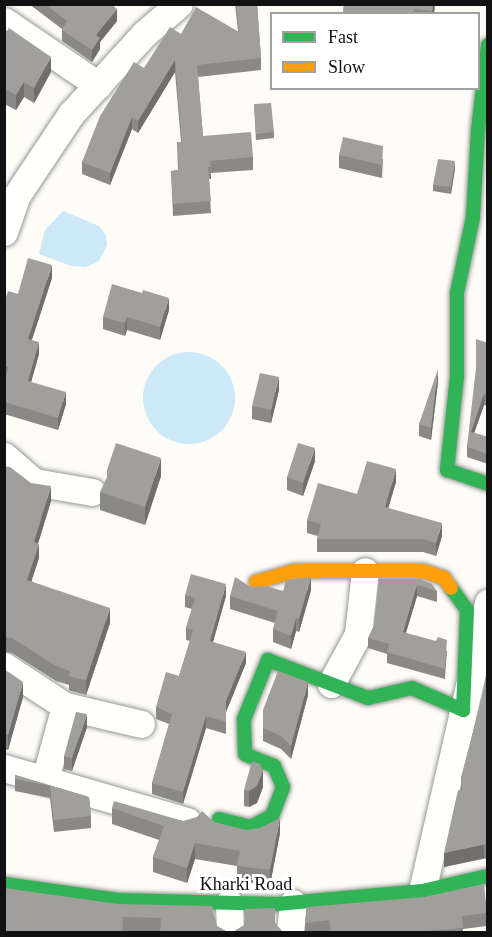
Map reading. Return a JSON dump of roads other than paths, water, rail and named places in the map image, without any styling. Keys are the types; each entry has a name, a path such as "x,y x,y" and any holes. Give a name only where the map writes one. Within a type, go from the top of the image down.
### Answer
{"street":[{"path":"4,232 17,195 71,114 144,34 179,4"},
{"path":"7,29 98,85"},
{"path":"488,45 478,130 473,217 457,293 457,376 447,470 488,484"},
{"path":"4,456 34,482 92,492"},
{"path":"255,582 294,571 423,571 444,578 467,610 463,710"},
{"path":"331,684 358,634 365,571"},
{"path":"422,891 488,602"},
{"path":"219,819 251,827 272,816 283,787 274,766 244,754 244,719 268,660 368,698 412,688 463,710"},
{"path":"4,666 65,706 141,724"},
{"path":"45,779 65,706"},
{"path":"4,768 187,821"},
{"name":"Kharki Road","path":"4,884 120,900 293,903 422,891 488,876"},
{"path":"229,903 231,933"},
{"path":"290,933 293,903"}],"water":[{"path":"63,211 99,226 106,235 107,245 99,261 86,267 71,266 39,254 45,230"},
{"path":"189,352 207,355 222,365 232,380 235,398 232,416 222,431 207,441 189,444 171,441 156,431 146,416 143,398 146,380 156,365 171,355"}]}
